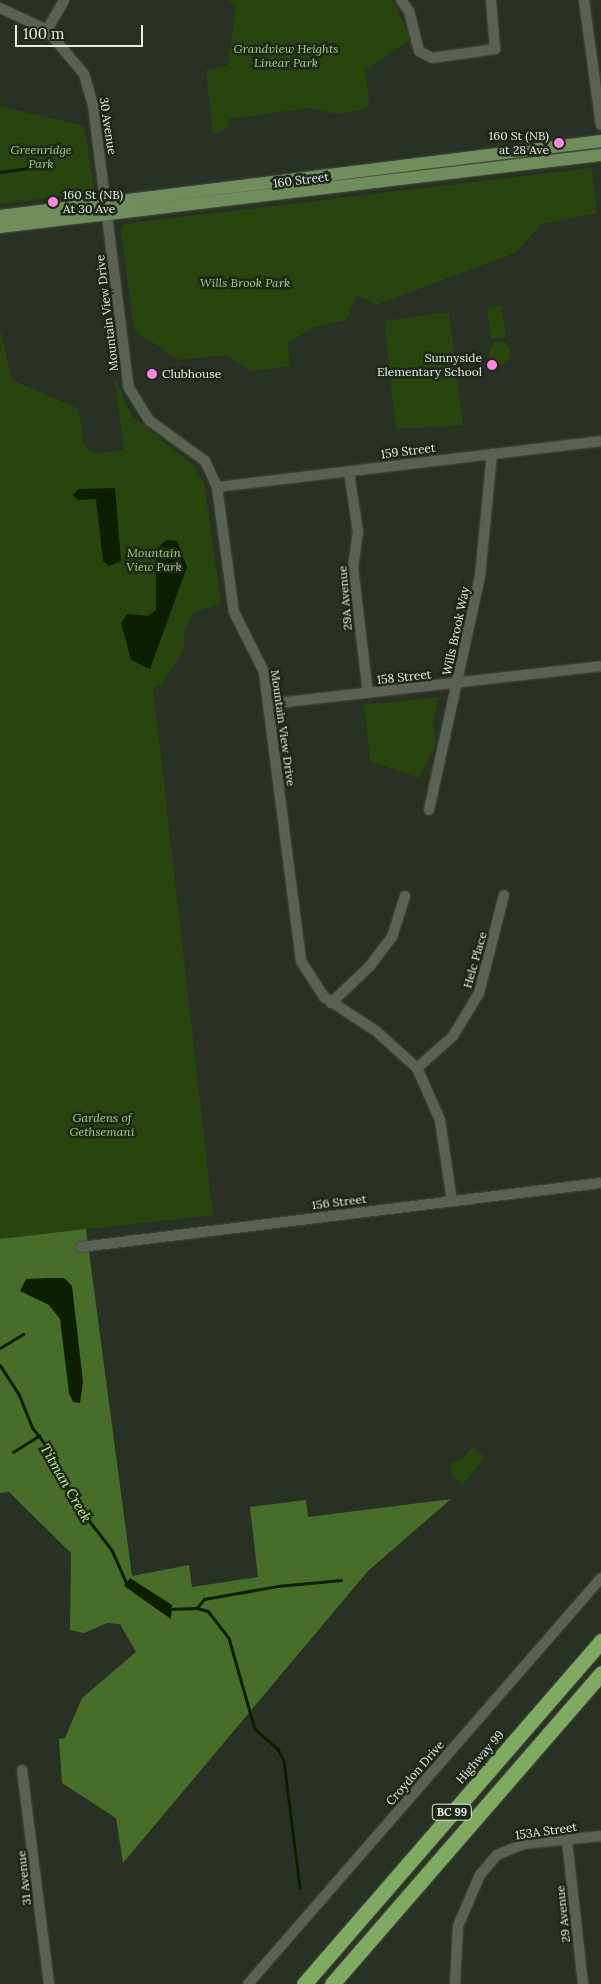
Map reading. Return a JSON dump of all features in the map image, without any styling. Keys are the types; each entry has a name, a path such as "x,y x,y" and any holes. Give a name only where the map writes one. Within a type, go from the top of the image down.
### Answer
{"highway":[{"name":"Highway 99","path":"304,1984 601,1641"},
{"name":"BC 99","path":"332,1984 601,1674"}],"main road":[{"name":"160 Street","path":"0,216 106,201 601,140"},
{"name":"160 Street","path":"0,227 601,155"}],"street":[{"path":"0,8 47,30 64,0"},
{"path":"401,0 409,11 419,51 432,58 495,49 491,0"},
{"path":"584,0 601,125"},
{"name":"30 Avenue","path":"47,30 84,74 94,104 108,214"},
{"name":"Mountain View Drive","path":"108,214 132,398 150,421 205,462 217,487 234,612 264,672 301,961 311,982 331,1003 376,1031 417,1068 440,1120 452,1201"},
{"name":"159 Street","path":"217,487 601,441"},
{"name":"Wills Brook Way","path":"430,810 480,576 492,454"},
{"name":"29A Avenue","path":"349,472 358,532 353,568 368,693"},
{"name":"158 Street","path":"269,704 458,684 601,666"},
{"name":"Helc Place","path":"417,1068 453,1036 479,993 504,895"},
{"path":"331,1003 392,937 405,896"},
{"name":"156 Street","path":"81,1247 601,1183"},
{"name":"Croydon Drive","path":"248,1984 601,1578"},
{"name":"31 Avenue","path":"22,1770 49,1984"},
{"name":"153A Street","path":"455,1984 458,1926 480,1875 497,1855 523,1844 567,1841 601,1836"},
{"name":"29 Avenue","path":"567,1841 583,1984"}],"green space":[{"name":"Grandview Heights Linear Park","path":"228,0 393,0 410,39 366,70 369,104 363,109 337,114 308,108 228,119 229,126 213,135 206,70 228,65 236,7"},
{"name":"Greenridge Park","path":"0,106 84,126 95,192 0,204"},
{"name":"Wills Brook Park","path":"592,168 597,213 541,224 515,253 376,305 357,295 346,320 312,328 288,343 290,366 252,371 226,355 179,360 134,330 121,230 124,224"},
{"path":"502,306 506,337 491,339 487,308"},
{"path":"449,312 463,425 396,429 384,321"},
{"name":"Gardens of Gethsemani","path":"0,329 12,380 79,409 84,445 94,454 124,450 114,375 131,415 193,465 204,483 221,604 194,612 185,630 183,651 161,685 153,687 213,1215 0,1239"},
{"path":"500,342 508,345 511,353 508,361 500,364 492,361 489,353 492,345"},
{"path":"439,697 433,722 436,745 419,778 370,761 364,705"},
{"path":"86,1229 132,1576 189,1565 192,1587 258,1577 250,1507 306,1500 308,1517 451,1499 368,1571 123,1863 116,1818 62,1783 59,1739 65,1738 82,1698 136,1652 120,1624 107,1623 84,1633 70,1630 71,1553 9,1492 0,1493 0,1239"},
{"path":"473,1447 485,1457 463,1484 452,1475 450,1463 461,1461"}],"shaded area":[{"path":"115,488 121,561 109,566 103,561 96,499 78,500 73,495 78,489"},
{"path":"166,540 177,541 187,567 150,669 131,660 121,623 127,614 148,616 156,610 156,550"},
{"path":"64,1278 72,1286 83,1382 80,1403 73,1402 69,1393 60,1319 49,1305 20,1291 26,1279"},
{"path":"130,1578 172,1605 171,1619 124,1586"}],"waterway":[{"path":"0,172 36,167"},
{"path":"0,1348 23,1334"},
{"name":"Titman Creek","path":"0,1365 19,1394 32,1427 53,1454 74,1501 112,1550 127,1584"},
{"path":"13,1452 39,1436"},
{"name":"Titman Creek","path":"170,1609 197,1608 204,1599 278,1586 341,1580"},
{"path":"197,1608 208,1611 229,1638 255,1729 278,1749 284,1761 300,1888"}],"place":[{"name":"160 St (NB) at 28 Ave","path":"559,143"},
{"name":"160 St (NB) At 30 Ave","path":"53,202"},
{"name":"Sunnyside Elementary School","path":"492,365"},
{"name":"Clubhouse","path":"152,374"}],"park label":[{"name":"Mountain View Park","path":"154,560"}]}
